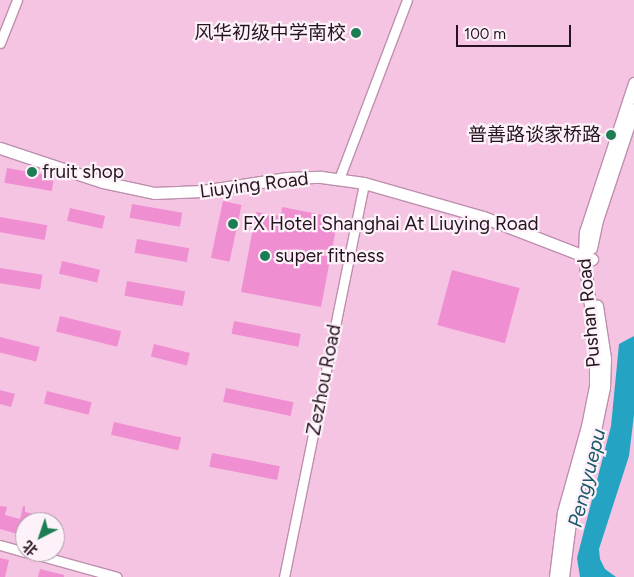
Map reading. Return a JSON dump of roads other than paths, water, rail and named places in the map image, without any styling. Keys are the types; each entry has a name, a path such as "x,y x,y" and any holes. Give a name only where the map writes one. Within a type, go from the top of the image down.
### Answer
{"main road":[{"name":"Pushan Road","path":"563,577 571,514 593,440 604,387 605,358 584,232 634,83"},
{"name":"Pushan Road","path":"555,577 563,512 584,438 595,386 595,346 588,258 592,234 634,109"},
{"name":"Liuying Road","path":"0,148 103,182 154,193 202,191 287,178 338,179 364,183 483,217 588,258"}],"street":[{"path":"0,43 17,0"},
{"path":"338,179 407,0"},
{"name":"Zezhou Road","path":"284,577 364,183"},
{"path":"0,545 15,549"},
{"path":"62,562 117,577"}],"water":[{"path":"634,336 634,415 629,456 599,549 600,559 605,569 616,577 580,577 577,558 611,426 619,344"}],"place":[{"name":"风华初级中学南校","path":"356,33"},
{"name":"普善路谈家桥路","path":"611,135"},
{"name":"fruit shop","path":"32,172"},
{"name":"FX Hotel Shanghai At Liuying Road","path":"233,224"},
{"name":"super fitness","path":"265,256"}],"water label":[{"name":"Pengyuepu","path":"587,478"}]}
